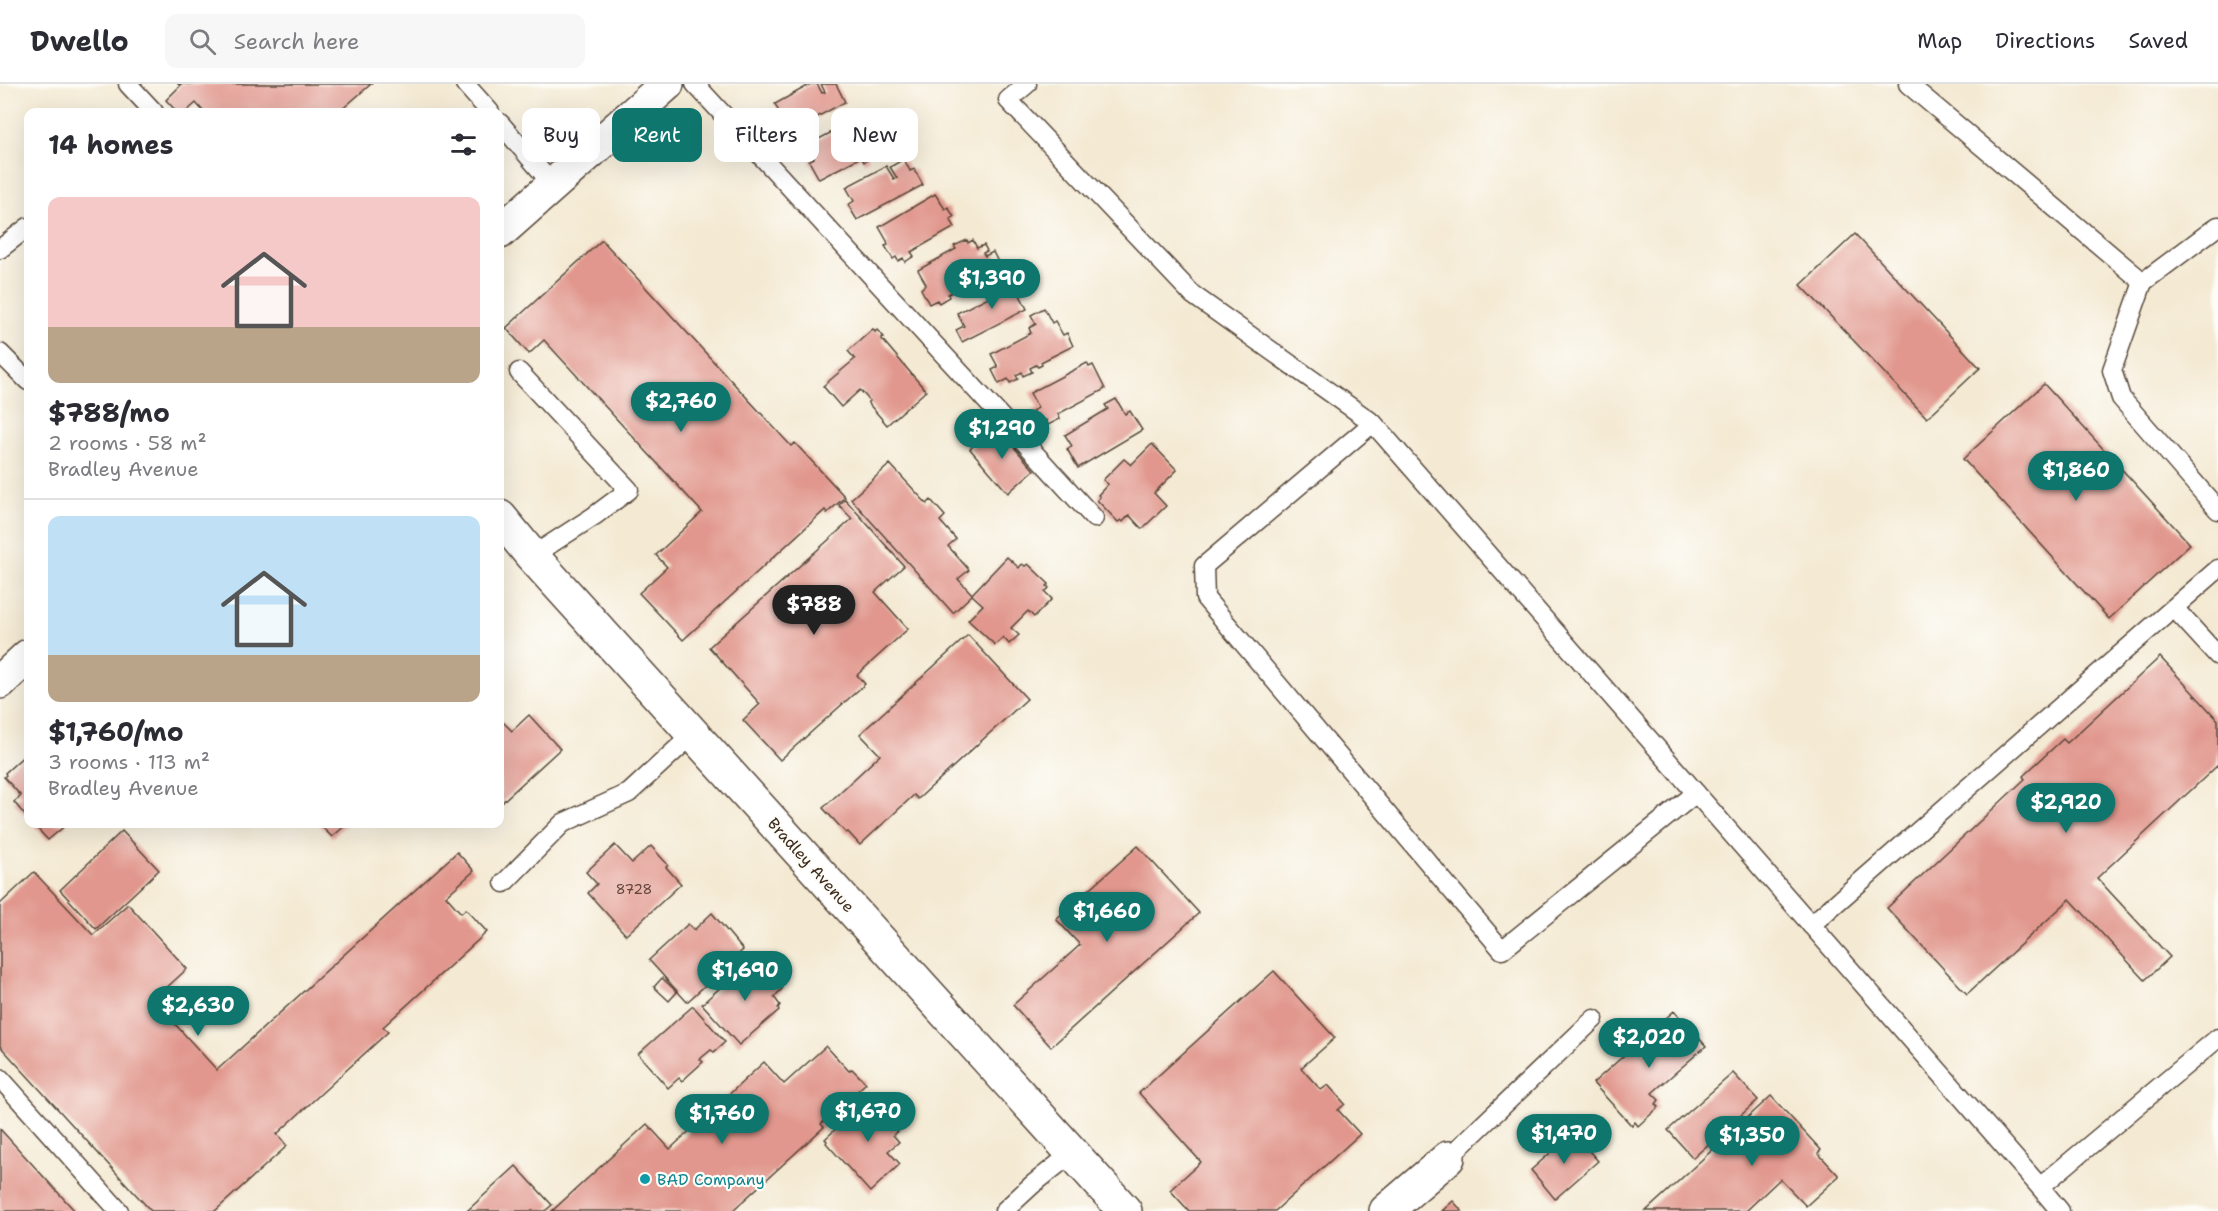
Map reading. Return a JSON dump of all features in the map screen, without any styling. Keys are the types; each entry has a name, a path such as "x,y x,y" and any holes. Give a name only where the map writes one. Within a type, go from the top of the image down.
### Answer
{"street":[{"path":"504,228 667,84"},
{"name":"Bradley Avenue","path":"504,522 532,556 1125,1211"},
{"path":"0,682 24,660"},
{"path":"1386,1211 1448,1158"}],"lane":[{"path":"128,84 150,108"},
{"path":"465,84 486,108"},
{"path":"695,84 1094,518"},
{"path":"1027,84 1008,100 1193,295 1373,423 2060,1211"},
{"path":"1908,84 2143,282"},
{"path":"1923,96 1937,84"},
{"path":"504,128 553,184"},
{"path":"2218,226 2143,282 2112,370 2121,398 2218,510"},
{"path":"0,249 24,230"},
{"path":"0,353 24,377"},
{"path":"519,372 629,490 594,516 532,556"},
{"path":"1373,423 1204,566 1205,598 1502,950 1696,793"},
{"path":"1811,925 2218,569"},
{"path":"2174,608 2218,656"},
{"path":"504,883 563,823 629,793 693,734"},
{"path":"1448,1158 1594,1018"},
{"path":"2040,1187 2218,1038"},
{"path":"0,1078 119,1211"},
{"path":"1004,1211 1032,1185 1072,1154"}],"building":[{"path":"178,84 371,84 344,108 200,108 196,103 190,108 173,108 166,100 180,86"},
{"path":"811,84 817,84 822,93 825,92 821,84 836,84 845,102 819,116 819,108 777,108 775,104"},
{"path":"831,133 831,162 851,162 819,179 810,162 819,162 819,139"},
{"path":"899,162 906,162 910,171 914,169 923,185 857,220 848,205 854,201 846,187 886,166 894,179 897,178 890,167"},
{"path":"935,194 945,209 948,207 954,217 950,219 955,227 911,252 914,256 905,262 903,258 898,261 896,257 893,259 885,246 888,245 887,241 879,227"},
{"path":"1855,234 1980,368 1927,418 1801,285"},
{"path":"602,240 791,446 795,443 845,497 827,513 825,510 683,640 639,593 667,567 656,555 702,512 544,340 529,354 506,328"},
{"path":"967,240 968,243 973,240 977,248 984,245 987,251 983,253 985,256 993,252 999,264 985,274 987,277 981,280 980,277 966,284 968,287 963,290 961,287 948,294 949,297 939,303 937,300 929,304 921,289 926,284 918,270 956,249 954,246"},
{"path":"1015,276 1024,294 1020,295 1027,309 962,342 956,330 964,326 957,313 1006,288 1003,283"},
{"path":"1044,308 1052,323 1055,321 1063,335 1067,333 1073,346 1041,362 1042,365 1030,368 1032,372 1023,376 1022,372 1016,375 1018,379 1010,383 1008,379 999,384 992,370 998,367 991,354 1031,333 1029,328 1036,324 1031,315"},
{"path":"873,329 884,337 881,338 926,391 887,425 860,390 841,407 823,386 855,359 848,351"},
{"path":"1087,363 1089,367 1093,365 1105,389 1058,414 1060,419 1048,425 1046,420 1039,424 1032,411 1038,408 1030,393"},
{"path":"2044,384 2190,544 2109,619 1963,459"},
{"path":"1116,399 1125,414 1130,411 1142,430 1078,468 1067,449 1072,446 1065,435 1108,409 1105,405"},
{"path":"995,426 1034,470 1008,493 970,449"},
{"path":"1152,444 1177,470 1154,493 1166,506 1142,529 1129,515 1123,522 1121,520 1118,522 1097,500 1100,497 1098,495 1108,484 1103,480 1124,459 1131,465"},
{"path":"890,464 927,504 931,500 945,516 940,521 956,539 948,546 969,570 958,579 972,594 1007,557 1019,568 1022,564 1025,566 1028,564 1049,584 1045,592 1052,599 1034,617 1028,611 1011,628 1019,635 1009,644 1003,637 995,645 968,620 983,605 972,595 953,613 851,499"},
{"path":"845,499 904,566 875,592 908,629 857,675 865,684 780,760 743,720 760,704 709,647 852,519 839,505"},
{"path":"968,635 1027,699 918,799 914,795 860,845 823,808 880,755 860,734"},
{"path":"2160,657 2218,720 2218,765 2097,878 2170,957 2145,980 2070,899 1967,994 1887,908 2025,779 2023,776 2063,739 2067,743"},
{"path":"529,715 560,749 504,800 504,723 512,731"},
{"path":"24,756 24,814 14,802 21,796 4,777 5,773"},
{"path":"37,828 62,828 48,840"},
{"path":"323,828 342,828 332,837"},
{"path":"122,831 159,870 96,929 60,890"},
{"path":"615,845 632,863 651,846 681,884 626,935 588,893 597,884 586,872"},
{"path":"1138,846 1199,913 1051,1047 1013,1005 1080,945 1056,919"},
{"path":"457,852 474,871 446,896 461,913 466,909 487,932 383,1027 388,1032 277,1134 287,1146 215,1211 151,1211 0,1046 0,904 34,872 93,935 128,904 187,969 153,1000 217,1070"},
{"path":"712,913 743,950 720,971 723,973 712,984 710,981 687,1002 649,960 688,924 694,930"},
{"path":"751,960 766,976 768,973 782,989 774,997 780,1005 779,1010 739,1045 702,1004"},
{"path":"1274,971 1335,1038 1301,1068 1321,1090 1328,1085 1345,1104 1338,1110 1360,1134 1275,1211 1189,1211 1170,1190 1201,1162 1139,1093"},
{"path":"662,978 677,992 669,1001 654,987"},
{"path":"693,1006 725,1042 714,1052 711,1050 700,1059 703,1062 682,1081 679,1078 668,1088 638,1054"},
{"path":"1674,1011 1706,1046 1652,1093 1659,1100 1656,1104 1659,1107 1638,1126 1635,1122 1632,1126 1593,1083"},
{"path":"826,1046 849,1071 852,1069 866,1083 821,1124 824,1127 732,1211 552,1211 647,1124 670,1149 764,1062 784,1084"},
{"path":"1733,1073 1758,1100 1693,1158 1668,1130"},
{"path":"872,1096 887,1112 892,1108 906,1123 893,1135 899,1142 888,1151 900,1164 870,1192 826,1143 825,1139"},
{"path":"1771,1096 1821,1150 1818,1153 1839,1176 1806,1206 1780,1179 1746,1211 1646,1211"},
{"path":"0,1129 75,1211 0,1211"},
{"path":"1568,1130 1598,1161 1555,1199 1531,1170 1566,1139 1562,1134"},
{"path":"516,1166 552,1205 545,1211 467,1211"},
{"path":"1453,1201 1462,1211 1442,1211"}],"place":[{"name":"BAD Company","path":"645,1179"}]}
